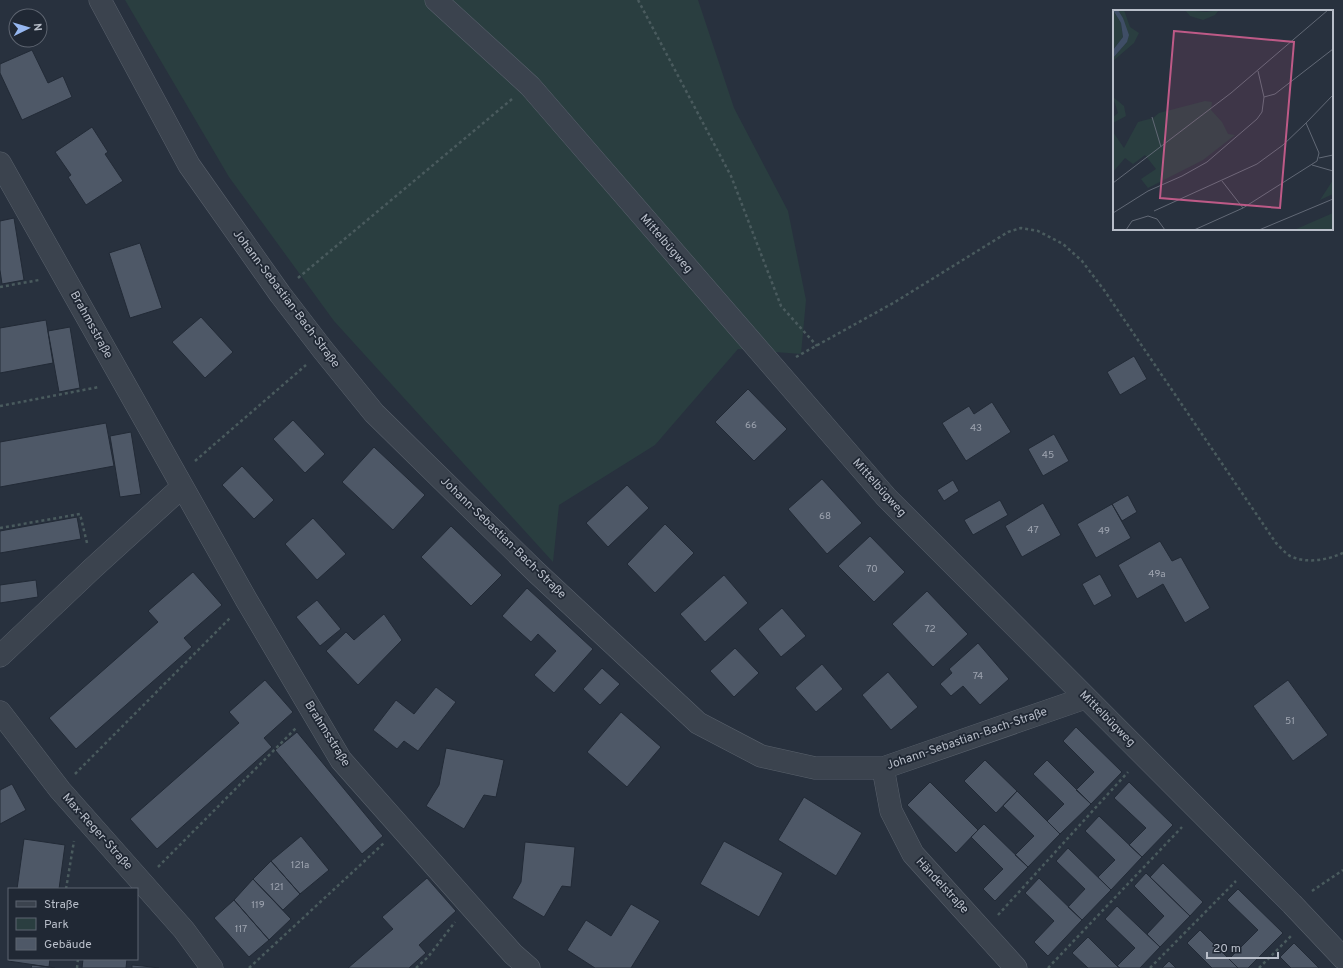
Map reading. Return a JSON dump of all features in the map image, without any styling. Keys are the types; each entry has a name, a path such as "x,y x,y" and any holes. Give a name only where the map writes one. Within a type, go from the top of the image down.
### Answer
{"street":[{"name":"Johann-Sebastian-Bach-Straße","path":"100,0 189,166 280,294 323,350 380,418 536,572 698,723 761,756 815,768 883,768 1085,698"},
{"name":"Mittelbügweg","path":"436,0 530,86 886,498 1197,811 1292,904 1343,958"},
{"name":"Brahmsstraße","path":"0,163 179,482 341,760 514,954 529,968"},
{"path":"0,656 93,568 179,482"},
{"name":"Max-Reger-Straße","path":"0,712 60,790 184,930 212,968"},
{"name":"Händelstraße","path":"883,768 891,811 913,854 1016,968"}],"path":[{"path":"638,0 731,176 780,306 817,346"},
{"path":"315,263 507,102"},
{"path":"774,369 895,302 1008,232 1021,228 1038,231 1063,244 1082,261 1104,290 1276,543 1289,556 1306,561 1332,558 1343,553"},
{"path":"0,287 63,275"},
{"path":"179,482 323,350"},
{"path":"0,406 123,382"},
{"path":"0,528 80,514 93,568"},
{"path":"60,790 247,601"},
{"path":"142,883 312,712"},
{"path":"984,931 1144,756"},
{"path":"1048,968 1197,811"},
{"path":"66,888 79,812"},
{"path":"248,968 401,828"},
{"path":"1150,968 1252,864"},
{"path":"1292,904 1343,870"},
{"path":"416,968 428,957 470,905"},
{"path":"1259,968 1306,920"}],"green space":[{"path":"125,0 698,0 734,108 788,211 806,300 801,354 738,349 655,445 559,505 553,562 334,321 229,177"}],"building":[{"path":"32,50 48,83 63,76 72,97 22,120 0,73 0,64"},
{"path":"92,127 108,152 105,154 123,181 86,205 68,177 71,175 55,152"},
{"path":"14,218 24,280 2,284 0,270 0,221"},
{"path":"140,243 162,308 130,318 109,253"},
{"path":"201,317 233,352 205,378 172,342"},
{"path":"46,320 53,363 0,373 0,328"},
{"path":"70,327 80,388 59,392 48,331"},
{"path":"1134,356 1147,379 1120,395 1107,372"},
{"path":"748,389 787,429 754,461 715,422"},
{"path":"992,402 1011,432 966,461 942,423 969,406 974,414"},
{"path":"293,420 325,454 305,473 273,439"},
{"path":"106,423 114,466 0,487 0,442"},
{"path":"131,432 141,494 120,497 110,436"},
{"path":"1054,434 1069,461 1043,476 1028,449"},
{"path":"374,447 425,495 393,530 342,482"},
{"path":"242,466 274,500 254,519 222,485"},
{"path":"822,479 862,523 827,554 788,509"},
{"path":"953,480 959,491 944,501 937,490"},
{"path":"627,485 649,508 608,547 586,523"},
{"path":"1128,495 1137,512 1122,521 1112,504"},
{"path":"1000,500 1008,515 973,535 964,520"},
{"path":"1043,503 1061,535 1022,557 1005,526"},
{"path":"1112,504 1131,538 1096,558 1077,524"},
{"path":"77,517 81,539 0,553 0,531"},
{"path":"313,518 346,554 317,580 285,544"},
{"path":"665,524 694,553 655,593 627,564"},
{"path":"451,526 502,575 471,606 421,557"},
{"path":"870,536 905,572 874,602 838,566"},
{"path":"1160,541 1172,561 1181,557 1210,608 1185,623 1163,584 1137,599 1118,565"},
{"path":"193,572 222,605 184,638 192,647 76,749 49,718 158,622 148,611"},
{"path":"1100,574 1112,596 1094,606 1082,584"},
{"path":"724,575 748,603 705,642 680,614"},
{"path":"36,580 38,597 0,603 0,585"},
{"path":"527,588 593,649 554,693 534,675 556,651 538,634 531,642 502,616"},
{"path":"927,591 968,634 933,667 892,624"},
{"path":"317,600 341,629 320,646 296,617"},
{"path":"782,608 806,636 781,657 758,629"},
{"path":"384,614 402,640 358,685 326,651 346,632 354,640"},
{"path":"978,643 1009,679 980,705 963,686 951,696 940,684 952,673 949,669"},
{"path":"735,648 759,673 734,697 710,671"},
{"path":"822,664 843,689 816,712 795,688"},
{"path":"602,668 620,684 600,705 583,689"},
{"path":"888,672 918,707 891,730 862,695"},
{"path":"265,680 293,712 264,738 272,747 157,849 130,819 239,723 229,712"},
{"path":"1288,680 1328,735 1293,761 1253,706"},
{"path":"436,687 456,702 418,751 404,741 397,749 373,730 396,700 414,714"},
{"path":"621,712 661,747 627,787 587,752"},
{"path":"1076,727 1122,772 1091,804 1076,790 1094,772 1063,741"},
{"path":"297,732 383,836 362,854 275,750"},
{"path":"446,748 504,760 496,797 484,795 464,829 426,806 439,785"},
{"path":"985,760 1017,791 996,813 964,781"},
{"path":"1047,760 1091,804 1060,834 1047,821 1064,804 1033,774"},
{"path":"930,782 978,830 956,853 907,805"},
{"path":"1129,782 1173,825 1142,857 1129,845 1146,828 1114,798"},
{"path":"12,784 26,810 0,824 0,790"},
{"path":"1017,791 1060,834 1028,867 1015,855 1034,836 1003,806"},
{"path":"804,797 862,833 836,876 778,840"},
{"path":"1099,816 1142,857 1111,890 1098,877 1115,860 1085,831"},
{"path":"984,824 1028,867 995,901 983,889 1003,869 971,837"},
{"path":"301,836 329,870 300,894 271,861"},
{"path":"24,839 65,845 59,888 17,888"},
{"path":"724,841 783,873 759,917 700,884"},
{"path":"525,842 575,847 571,887 562,886 544,917 512,898 521,882"},
{"path":"1068,848 1111,890 1082,920 1068,907 1085,889 1056,861"},
{"path":"271,861 300,894 283,910 253,879"},
{"path":"1163,863 1203,902 1190,916 1150,877"},
{"path":"1146,873 1190,916 1160,947 1147,934 1164,916 1134,886"},
{"path":"427,878 456,911 419,945 426,953 409,968 348,968 393,929 382,917"},
{"path":"1039,878 1082,920 1048,956 1034,942 1054,921 1025,893"},
{"path":"253,879 291,919 269,940 234,900"},
{"path":"1238,889 1283,933 1248,968 1238,968 1229,959 1258,930 1227,900"},
{"path":"234,900 269,940 249,957 214,918"},
{"path":"631,904 660,921 631,968 595,968 567,950 586,920 611,936"},
{"path":"1117,906 1160,947 1140,968 1120,968 1117,966 1135,948 1105,919"},
{"path":"1200,930 1238,968 1212,968 1187,943"},
{"path":"1088,937 1120,968 1088,968 1072,953"},
{"path":"1294,943 1319,968 1291,968 1280,957"},
{"path":"8,960 50,960 49,967"},
{"path":"83,960 127,960 126,968 82,968"},
{"path":"1169,961 1176,968 1162,968"},
{"path":"32,965 49,967 55,968 31,968"},
{"path":"132,965 143,966 159,968 132,968"}]}
